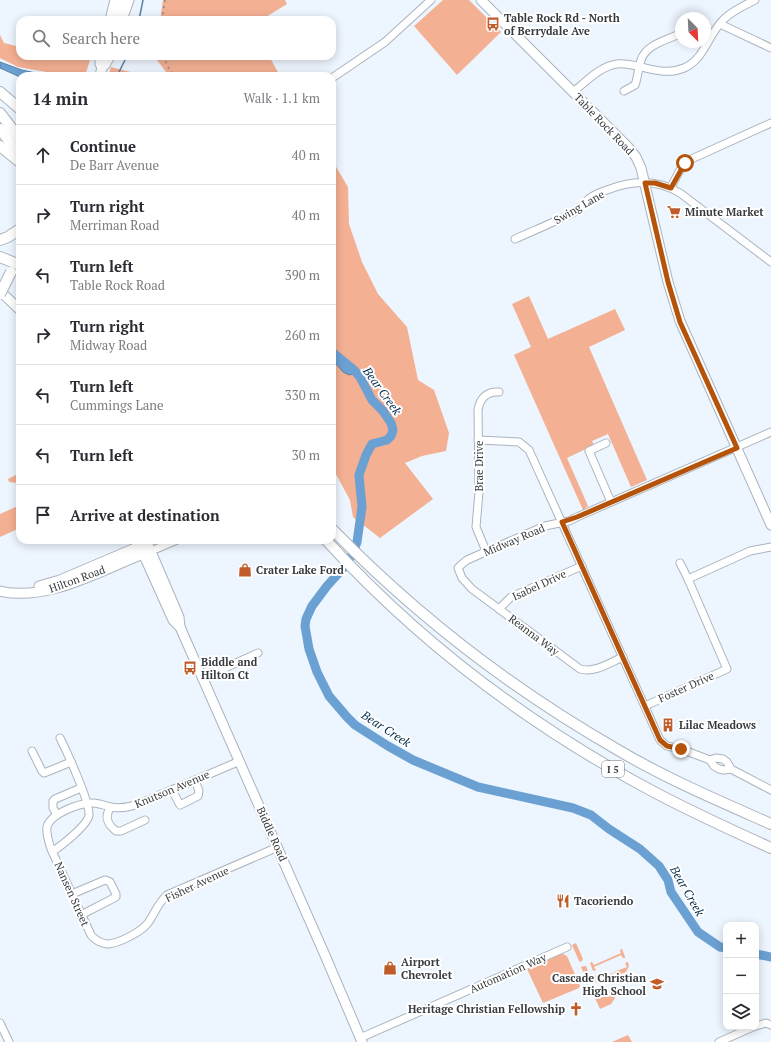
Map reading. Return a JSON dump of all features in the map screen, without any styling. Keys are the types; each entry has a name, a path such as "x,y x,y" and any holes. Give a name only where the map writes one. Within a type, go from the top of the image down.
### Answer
{"highway":[{"path":"0,92 16,105"},
{"path":"0,113 16,134"},
{"path":"0,129 16,150"},
{"path":"0,146 16,158"},
{"path":"0,240 16,232"},
{"path":"0,257 16,264"},
{"path":"0,293 16,266"},
{"name":"I 5","path":"336,533 366,563 434,625 502,676 561,716 645,765 704,794 771,824"},
{"name":"I 5","path":"330,544 358,574 395,609 467,670 538,722 592,756 654,792 720,825 771,848"}],"main road":[{"path":"111,16 115,0"},
{"path":"119,16 122,0"},
{"path":"123,16 129,0"},
{"name":"Table Rock Road","path":"481,0 628,147 638,162 645,183 668,282 680,322 771,525"},
{"path":"0,284 16,298"},
{"path":"0,293 16,307"},
{"name":"Hilton Road","path":"0,586 27,588 48,584 146,545"},
{"name":"Hilton Road","path":"0,591 26,593 60,587 146,545"},
{"name":"Biddle Road","path":"146,545 173,620 180,627 203,678 361,1040"}],"street":[{"path":"336,75 385,42 431,0"},
{"path":"573,92 606,68 617,64 664,72 684,68 694,62 701,54 720,24 730,14 755,0"},
{"path":"720,24 771,48"},
{"path":"624,91 634,85 639,67 648,49 655,44 675,36"},
{"path":"671,188 680,170 687,161 771,123"},
{"name":"Swing Lane","path":"515,239 565,217 580,208 591,197 601,192 628,184 655,183 671,188 689,199 771,262"},
{"name":"Brae Drive","path":"486,551 476,527 479,492 479,405 483,397 488,393 499,392"},
{"name":"Midway Road","path":"458,568 467,560 486,551 545,526 569,521 771,432"},
{"path":"478,440 515,441 522,443 530,453 660,740 667,746 681,749 710,760 716,758 722,759 727,762 731,769 771,790"},
{"path":"606,443 589,451 611,502"},
{"path":"680,563 688,579 750,551 771,547"},
{"name":"Isabel Drive","path":"499,609 511,597 582,566"},
{"name":"Reanna Way","path":"458,568 462,578 468,586 580,669 598,669 623,657"},
{"name":"Foster Drive","path":"645,706 727,669 688,579"},
{"path":"203,678 258,653"},
{"path":"53,851 68,840 87,820 89,815 87,803 60,738"},
{"path":"32,751 44,773 71,762"},
{"name":"Knutson Avenue","path":"57,815 87,803 98,803 111,807 130,807 240,761"},
{"path":"172,790 180,805 198,796 199,791 195,780"},
{"path":"57,815 53,808 53,801 81,788"},
{"path":"111,807 107,811 107,819 111,827 116,831 122,831 145,820"},
{"name":"Nansen Street","path":"57,815 48,825 47,834 53,851 91,935 98,941 107,944"},
{"name":"Fisher Avenue","path":"107,944 132,935 142,929 147,924 160,901 167,895 278,847"},
{"path":"72,894 105,880 110,882 116,894 116,897 81,915"},
{"name":"Automation Way","path":"361,1040 567,947"},
{"path":"0,1023 9,1042"},
{"path":"759,1025 764,1023 770,1024"},
{"path":"719,1042 746,1030"}],"shaded area":[{"path":"163,0 285,0 287,4 268,16 161,16"},
{"path":"443,0 469,0 501,32 457,75 414,26"},
{"path":"0,35 4,43 16,46 16,60 90,60 86,72 46,72 18,67 0,58"},
{"path":"157,60 271,60 278,72 166,72"},
{"path":"111,67 130,72 109,72"},
{"path":"336,167 348,187 349,224 362,262 378,294 407,327 418,380 434,390 449,433 446,451 422,456 405,463 433,499 380,538 353,517 350,500 336,474"},
{"path":"529,296 548,339 615,309 625,330 589,347 647,480 631,487 608,434 592,441 594,445 567,458 588,506 583,510 514,355 531,347 512,304"},
{"path":"16,475 16,483 9,482 8,479"},
{"path":"16,507 16,530 0,537 0,514"},
{"path":"576,943 583,959 581,962 579,961 572,945"},
{"path":"621,949 625,958 621,955 594,967 596,970 593,971 590,963 592,962 594,965 621,953"},
{"path":"560,954 567,956 580,986 579,988 543,1003 527,969"},
{"path":"628,962 629,966 626,972 616,976 614,972 627,967 625,963"},
{"path":"586,966 589,974 597,976 598,979 613,973 614,977 598,983 593,979 586,978 581,967"},
{"path":"620,987 635,993 629,996 628,994 621,996 619,992 616,992 614,994 615,998 611,1004 600,1009 595,998"},
{"path":"628,1035 632,1042 612,1042"}],"water":[{"path":"0,62 31,72 16,72 16,75 0,68"},
{"path":"336,352 355,368 353,374 349,375 343,372 336,364"}],"waterway":[{"path":"140,16 143,0"},
{"path":"119,72 125,60"},
{"name":"Bear Creek","path":"336,355 360,377 372,400 383,411 391,423 393,430 391,436 387,440 372,444 366,455 359,475 362,507 357,542 353,553 346,565 327,586 312,606 306,619 305,626 309,649 317,672 329,696 355,725 413,760 478,787 573,808 591,815 609,829 640,849 659,866 668,880 671,892 698,932 723,948"},
{"name":"Bear Creek","path":"759,955 771,957"}],"railway":[{"path":"163,16 165,0"},
{"path":"165,60 172,72"}],"place":[{"name":"Table Rock Rd - North of Berrydale Ave","path":"493,24"},
{"name":"Minute Market","path":"674,212"},
{"name":"Crater Lake Ford","path":"245,570"},
{"name":"Biddle and Hilton Ct","path":"190,668"},
{"name":"Lilac Meadows","path":"668,725"},
{"name":"Tacoriendo","path":"563,901"},
{"name":"Airport Chevrolet","path":"390,968"},
{"name":"Cascade Christian High School","path":"657,984"},
{"name":"Heritage Christian Fellowship","path":"576,1009"}],"route":[{"path":"681,749 667,746 660,740 562,522 569,521 737,448 680,322 668,282 645,183 662,184 671,188 685,163"}]}
